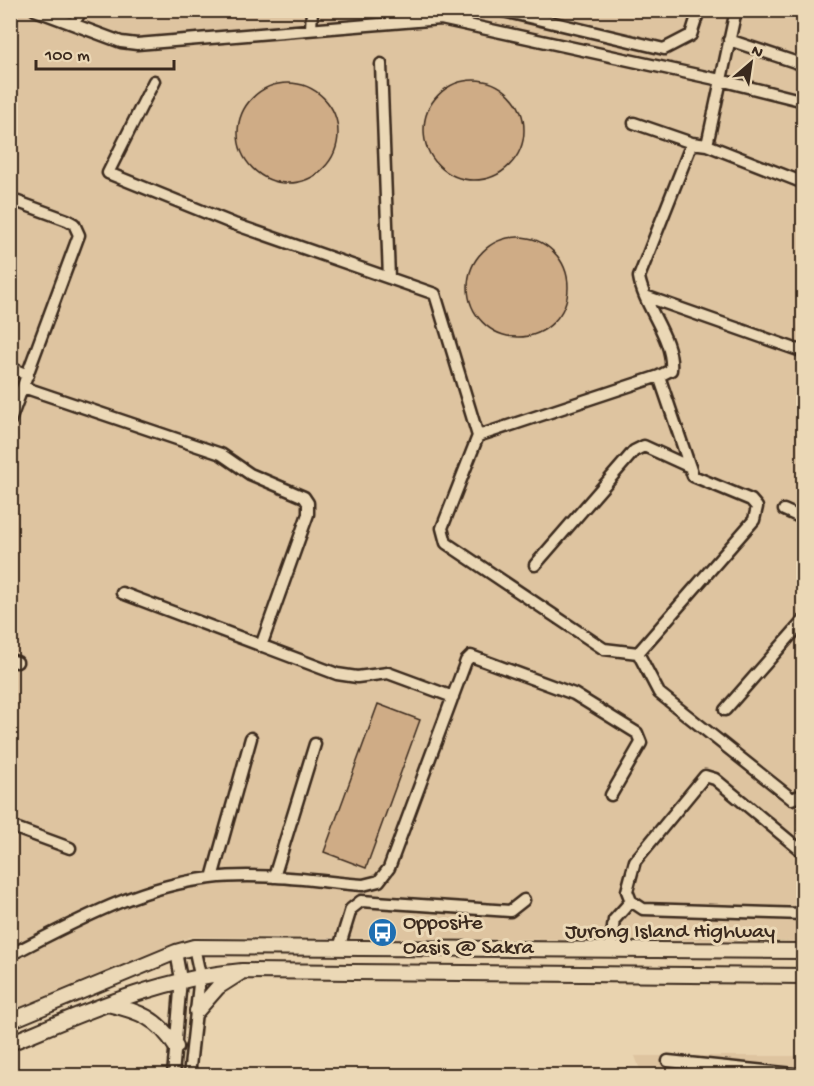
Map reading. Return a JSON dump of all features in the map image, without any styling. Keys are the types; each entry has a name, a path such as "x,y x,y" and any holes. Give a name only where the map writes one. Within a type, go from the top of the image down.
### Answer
{"main road":[{"name":"Jurong Island Highway","path":"10,1021 176,952 194,947 804,951"},
{"name":"Jurong Island Highway","path":"10,1043 105,1004 182,979 242,971 804,976"},
{"path":"197,1011 218,987 242,971"},
{"path":"105,1004 138,1011 153,1019 176,1047"}],"street":[{"path":"35,10 121,42 137,44 441,19 720,80 804,101"},
{"path":"73,24 82,10"},
{"path":"311,29 312,10"},
{"path":"498,10 664,49 691,35 699,10"},
{"path":"707,145 736,10"},
{"path":"729,40 804,64"},
{"path":"381,64 389,278"},
{"path":"154,81 108,173 234,224 435,294 478,436 442,528 446,543 604,649 638,653"},
{"path":"634,123 692,143 707,145 804,183"},
{"path":"478,436 671,370 671,361 640,282 640,272 692,143"},
{"path":"10,199 67,220 74,224 79,235 10,421"},
{"path":"645,296 804,352"},
{"path":"10,369 28,375"},
{"path":"638,653 754,520 757,507 751,500 693,476 659,376"},
{"path":"23,387 221,454 250,474 304,497 308,503 308,514 261,646"},
{"path":"535,565 634,451 644,446 690,467"},
{"path":"784,510 804,519"},
{"path":"122,593 348,677 388,673 453,696"},
{"path":"725,710 804,620"},
{"path":"638,653 659,693 792,800 804,794"},
{"path":"10,955 124,899 168,886 212,878 274,877 374,884 383,877 466,661 471,656 585,699 637,733 642,740 611,795"},
{"path":"212,878 251,738"},
{"path":"274,877 315,744"},
{"path":"804,853 715,779 705,776 635,861 627,891 631,901 643,909 804,914"},
{"path":"10,826 70,848"},
{"path":"339,948 351,909 361,901 510,911 524,900"},
{"path":"610,950 614,920 631,901"},
{"path":"189,1076 200,975 194,947"},
{"path":"173,1076 182,979 176,952"},
{"path":"668,1061 751,1073 804,1075"}],"shaded area":[{"path":"11,11 803,11 804,817 795,827 803,834 803,941 190,937 11,1013"},
{"path":"635,1056 803,1056 803,1075 642,1075"}],"building":[{"path":"474,80 502,88 516,102 524,130 516,158 502,172 474,180 446,172 432,158 424,130 432,102 446,88"},
{"path":"288,83 316,91 330,105 338,133 330,161 316,175 288,183 260,175 246,161 238,133 246,105 260,91"},
{"path":"518,237 546,245 560,259 568,287 560,315 546,329 518,337 490,329 476,315 468,287 476,259 490,245"},
{"path":"378,704 420,720 366,868 324,852"}],"place":[{"name":"Opposite Oasis @ Sakra","path":"382,933"}]}
